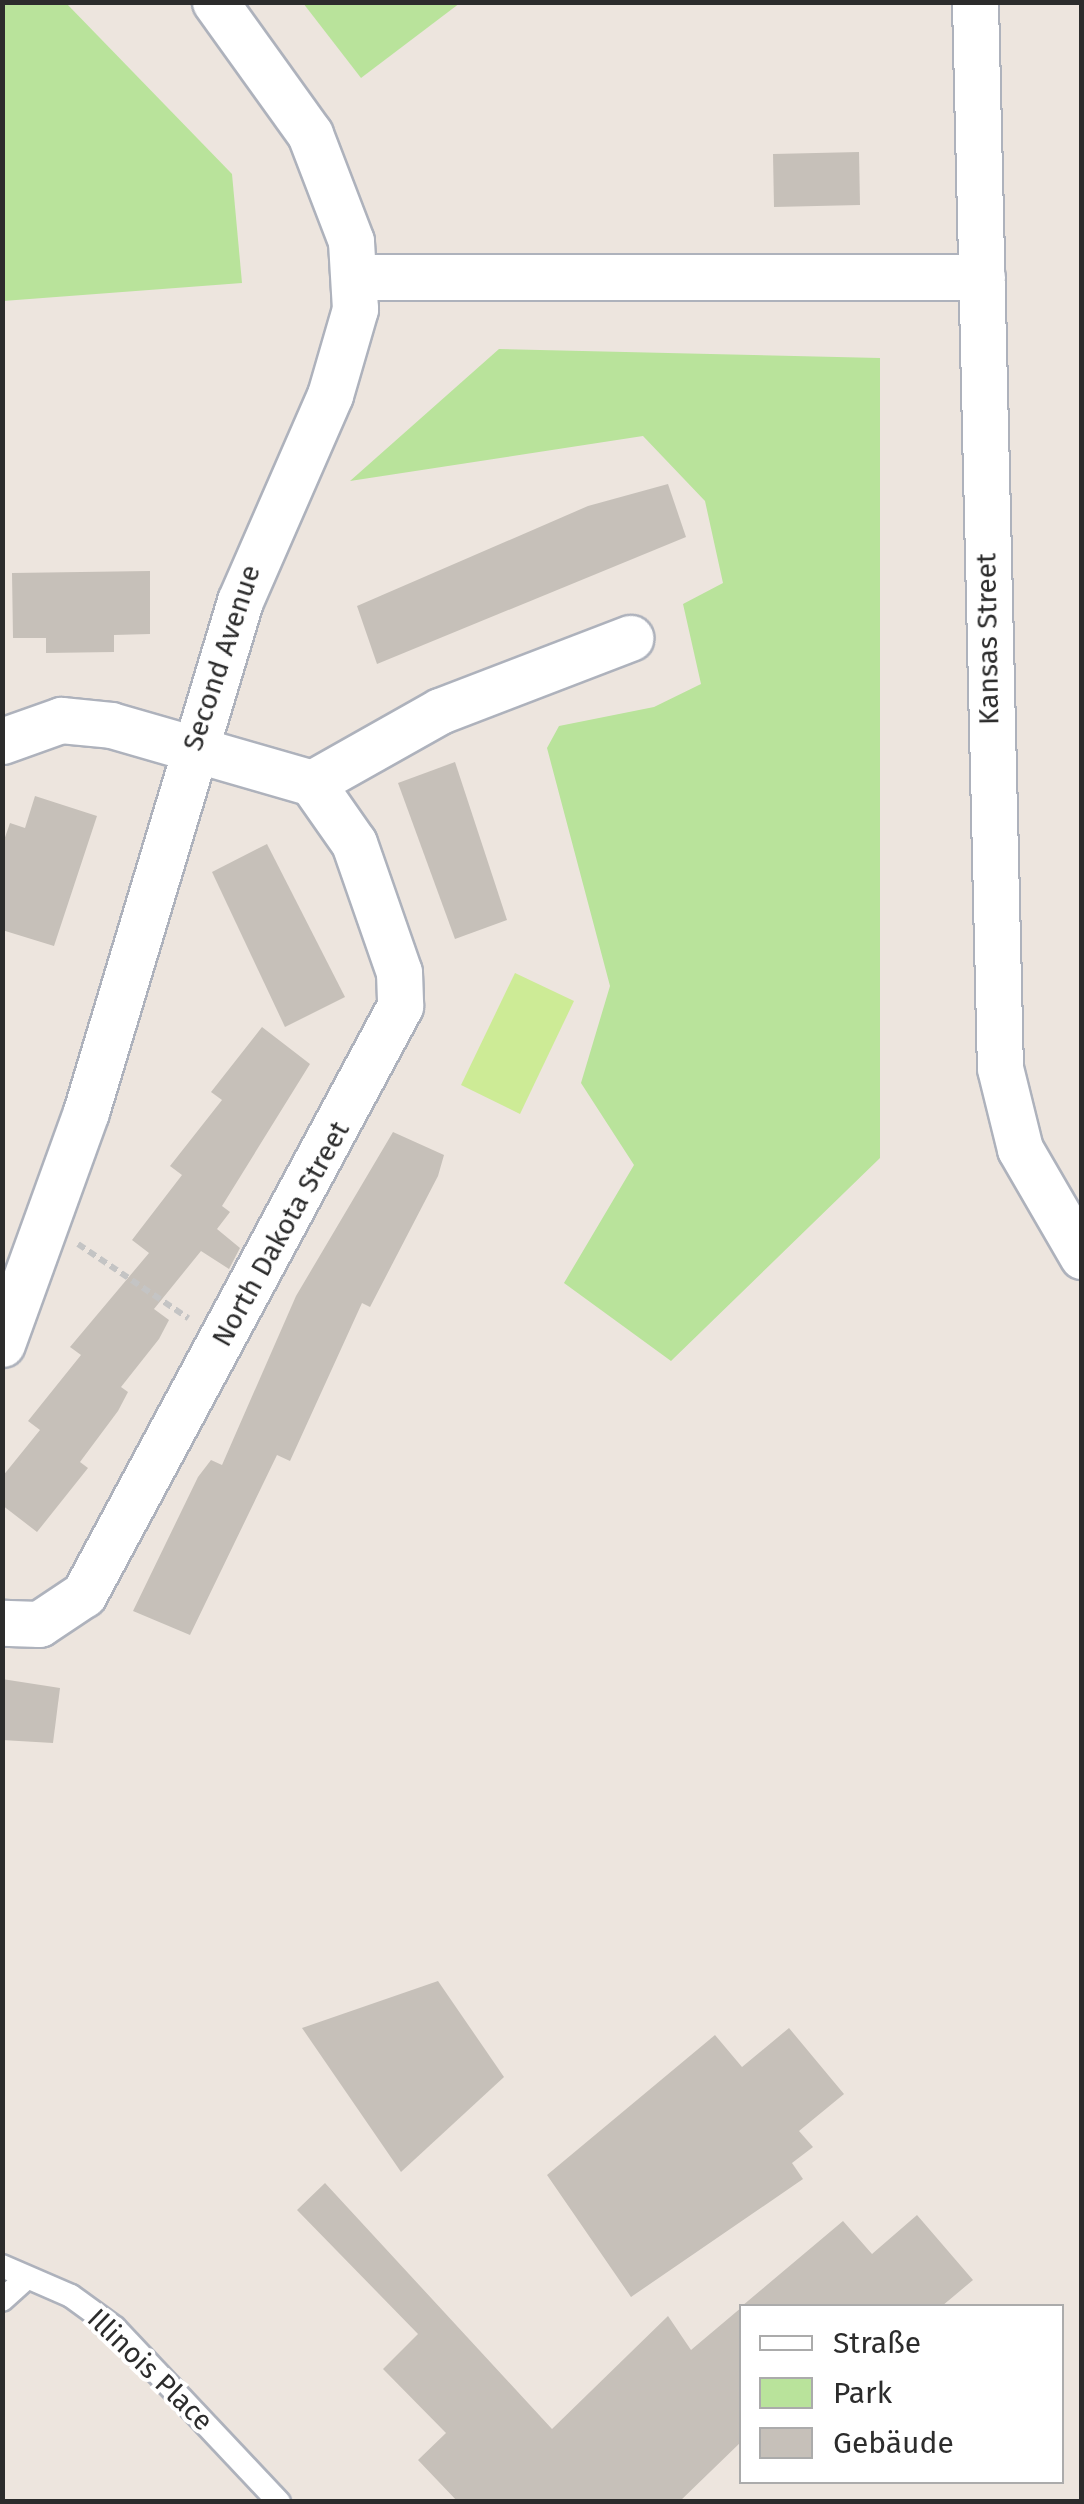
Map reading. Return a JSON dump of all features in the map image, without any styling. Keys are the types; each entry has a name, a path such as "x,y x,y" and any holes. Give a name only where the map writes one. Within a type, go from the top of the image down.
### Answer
{"street":[{"path":"215,2 310,134 356,277 982,277"},
{"name":"Kansas Street","path":"975,2 1000,1068 1020,1150 1082,1256"},
{"name":"Second Avenue","path":"2,1344 48,1224 192,747 257,552 330,395 356,277"},
{"path":"2,740 60,720 192,747 312,784 440,712 630,638"},
{"name":"North Dakota Street","path":"2,1623 39,1624 84,1594 400,1006 399,972 354,844 312,784"}],"lane":[{"name":"Illinois Place","path":"2,2266 23,2281 71,2296 115,2328 279,2502"},
{"path":"2,2300 23,2281"}],"path":[{"path":"48,1224 222,1340"}],"green space":[{"path":"3,2 66,3 232,174 242,283 3,301"},
{"path":"303,3 460,3 361,78"},
{"path":"499,349 880,358 880,1158 671,1361 564,1283 634,1165 581,1083 610,986 547,748 559,726 654,707 701,684 683,604 723,583 705,501 643,436 350,481"},
{"path":"515,973 574,1001 520,1114 461,1085"}],"building":[{"path":"859,152 860,205 774,207 773,154"},
{"path":"668,484 686,537 377,664 357,606 588,506"},
{"path":"150,571 150,634 114,635 114,652 46,653 46,638 13,638 12,573"},
{"path":"455,762 507,920 455,939 398,783"},
{"path":"35,796 97,816 54,946 2,930 2,846 10,823 25,828"},
{"path":"267,844 345,997 285,1027 212,872"},
{"path":"262,1027 310,1064 222,1206 230,1212 217,1229 240,1248 229,1269 201,1251 154,1309 169,1320 121,1387 128,1392 118,1411 80,1462 88,1468 37,1532 2,1505 2,1477 40,1430 28,1421 81,1355 70,1347 149,1253 132,1240 182,1175 170,1166 222,1100 211,1092"},
{"path":"393,1132 444,1155 438,1176 370,1307 362,1303 290,1461 277,1455 190,1635 133,1611 198,1477 211,1460 222,1465 296,1296"},
{"path":"2,1679 60,1688 53,1743 2,1740"},
{"path":"438,1981 504,2077 401,2172 302,2028"},
{"path":"789,2028 844,2094 799,2131 813,2147 792,2163 803,2179 631,2297 547,2175 715,2035 742,2067"},
{"path":"325,2183 552,2429 668,2316 691,2350 739,2310 739,2444 679,2502 458,2502 418,2460 446,2433 383,2369 418,2334 297,2210"},
{"path":"917,2215 973,2280 944,2304 744,2304 843,2221 872,2254"}]}
